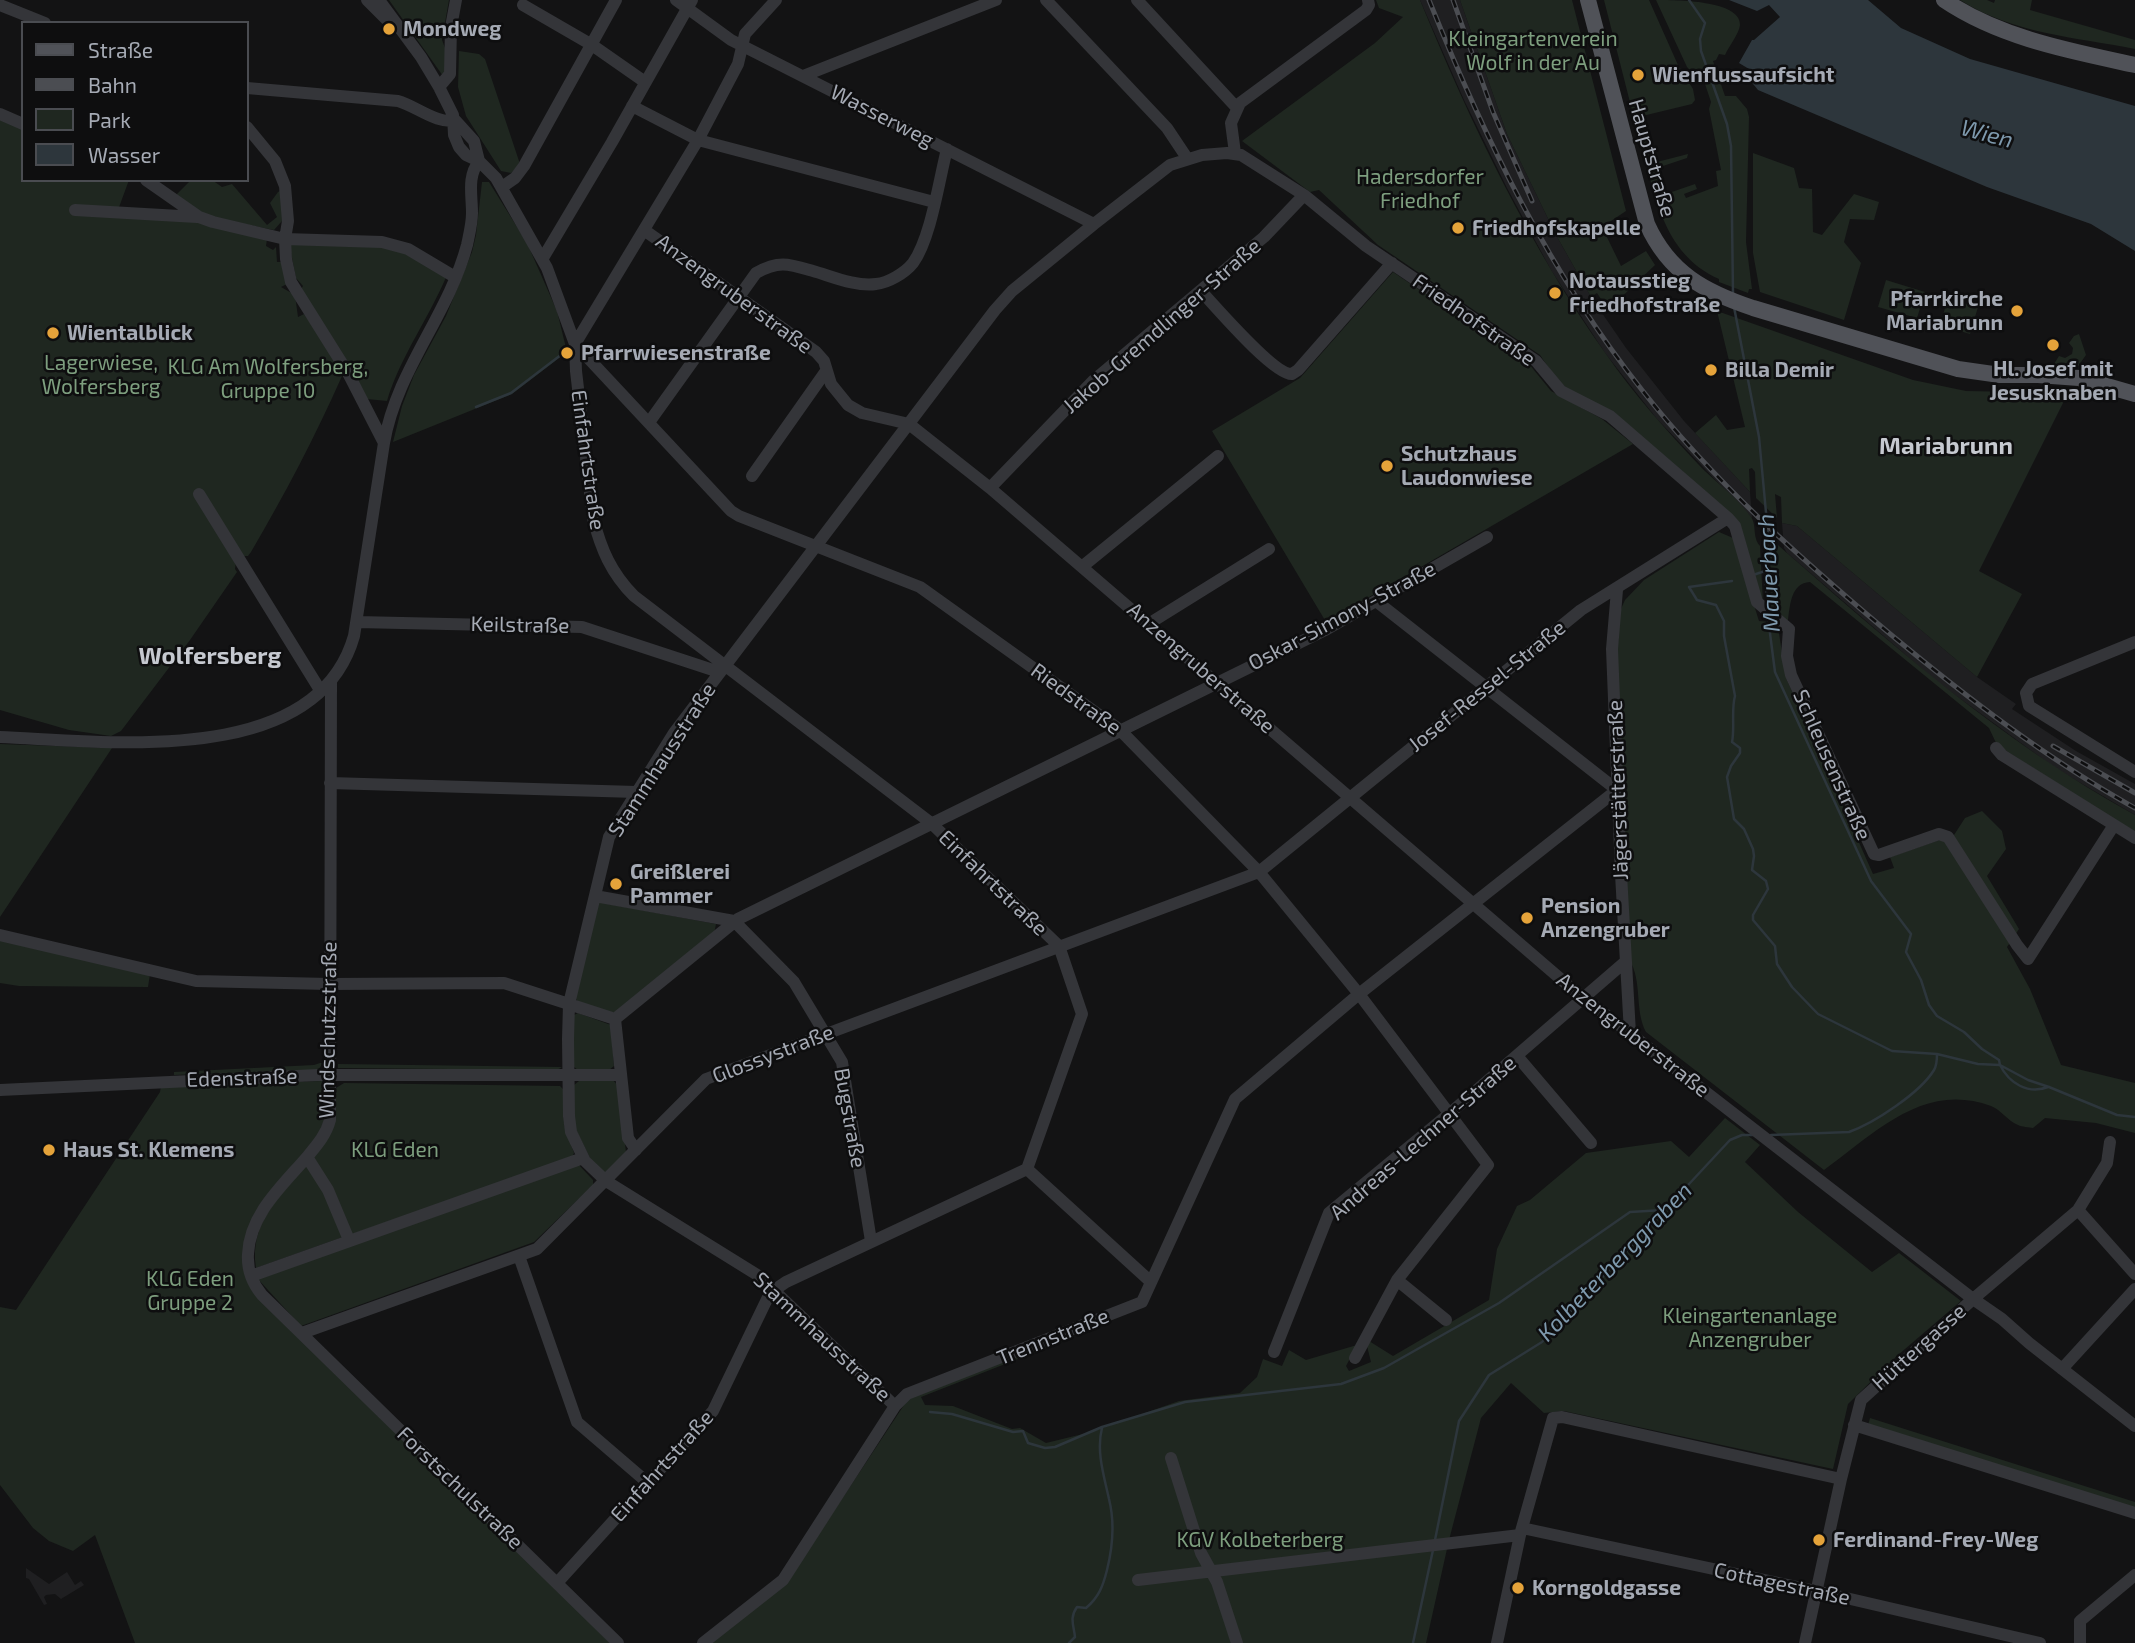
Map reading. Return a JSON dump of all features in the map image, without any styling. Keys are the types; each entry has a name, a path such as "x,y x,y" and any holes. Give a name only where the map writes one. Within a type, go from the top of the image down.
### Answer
{"main road":[{"name":"Hauptstraße","path":"1588,0 1644,215 1652,235 1682,273 1722,298 1958,369 2000,375 2038,374 2079,378 2132,395"},
{"path":"1944,0 1989,25 2023,38 2135,65"}],"street":[{"path":"366,0 407,37"},
{"path":"379,0 407,37"},
{"path":"439,87 450,74 450,37 456,0"},
{"path":"502,187 515,178 524,166 616,0"},
{"path":"575,344 698,140 738,64 745,34 776,0"},
{"path":"803,76 996,0"},
{"path":"1046,0 1167,128 1187,158 1234,145 1231,122 1236,107 1366,10 1368,2"},
{"path":"1137,0 1236,107"},
{"path":"543,258 632,106 685,3"},
{"name":"Wasserweg","path":"685,3 741,45 1094,223"},
{"path":"0,5 40,21"},
{"path":"523,5 592,45 645,82"},
{"name":"Einfahrtstraße","path":"407,37 439,87 455,120 474,141 480,161 502,187 543,258 575,344 593,517 606,559 634,596 721,668 931,823 1059,946 1082,1014 1027,1169"},
{"path":"248,88 398,101 419,108 440,121 455,120"},
{"path":"632,106 698,140 934,202"},
{"path":"0,114 21,123"},
{"path":"248,128 275,161 285,186 288,220 285,239 291,282 348,373 384,443"},
{"name":"Friedhofstraße","path":"1234,145 1304,195 1366,246 1536,361 1561,391 1610,416 1731,522"},
{"path":"650,421 756,272 771,265 786,264 853,282 875,285 896,277 911,265 921,248 947,149"},
{"name":"Stammhausstraße","path":"895,1406 751,1270 593,1171 583,1158 570,1127 569,1004 610,838 674,733 721,668 1012,291 1163,169 1187,158"},
{"path":"0,737 147,744 208,739 280,716 302,705 326,686 347,657 357,622 388,424 401,385 455,277 469,234 472,215 471,181 480,161"},
{"path":"149,182 199,217"},
{"name":"Jakob-Gremdlinger-Straße","path":"990,488 1094,380 1264,237 1304,195"},
{"path":"75,210 199,217 285,239 382,242 408,249 455,277"},
{"name":"Anzengruberstraße","path":"644,230 816,352 824,361 835,392 855,410 909,424 990,488 1583,998 1973,1299"},
{"path":"1201,291 1256,349 1282,372 1292,374 1392,264"},
{"name":"Riedstraße","path":"575,344 732,511 920,587 1120,730 1259,872 1359,994 1488,1165 1397,1280"},
{"path":"752,476 826,371"},
{"path":"1083,566 1219,456"},
{"path":"199,494 326,686"},
{"name":"Schleusenstraße","path":"1731,522 1757,602 1789,629 1787,656 1791,674 1872,852 1880,855 1939,834 1948,837 2028,959 2114,825"},
{"name":"Josef-Ressel-Straße","path":"1259,872 1581,610 1731,522"},
{"name":"Oskar-Simony-Straße","path":"615,1019 734,921 1327,629 1487,537"},
{"path":"1150,623 1269,549"},
{"name":"Jägerstätterstraße","path":"1617,590 1612,649 1630,1033"},
{"path":"1376,601 1617,790"},
{"name":"Keilstraße","path":"357,622 582,626 721,668"},
{"path":"2135,642 2032,684 2026,693 2029,705 2135,772"},
{"name":"Windschutzstraße","path":"251,1276 248,1250 258,1219 266,1205 324,1136 329,1124 330,783 326,686"},
{"path":"1996,748 2002,755 2135,838"},
{"path":"330,783 636,792"},
{"name":"Trennstraße","path":"703,1643 783,1580 895,1406 908,1394 1142,1302 1235,1099 1359,994 1617,790"},
{"name":"Glossystraße","path":"302,1332 519,1256 540,1246 706,1079 1259,872"},
{"path":"595,895 734,921"},
{"name":"Bugstraße","path":"734,921 794,982 842,1063 871,1241"},
{"path":"0,935 196,981 329,984 504,983 615,1019 628,1138 636,1150"},
{"name":"Andreas-Lechner-Straße","path":"1274,1352 1329,1213 1449,1114 1625,962"},
{"path":"1517,1056 1591,1143"},
{"name":"Edenstraße","path":"0,1090 329,1074 621,1075"},
{"name":"Hüttergasse","path":"1805,1643 1861,1400 1973,1299 2078,1210 2107,1163 2110,1142"},
{"path":"307,1157 328,1190 349,1240"},
{"path":"302,1332 262,1295 251,1276 583,1158"},
{"path":"773,1290 1027,1169 1152,1282"},
{"path":"2078,1210 2135,1273"},
{"path":"519,1256 577,1422 648,1483"},
{"path":"1355,1358 1397,1280 1446,1320"},
{"path":"2062,1369 2135,1289"},
{"name":"Einfahrtstraße","path":"557,1583 713,1411 767,1297 773,1290"},
{"path":"1973,1299 1984,1311 2135,1426"},
{"name":"Forstschulstraße","path":"302,1332 618,1643"},
{"path":"1497,1643 1521,1531 1553,1418 1841,1479"},
{"path":"1854,1425 2135,1513"},
{"path":"1171,1458 1201,1553 1217,1582 1237,1643"},
{"name":"Cottagestraße","path":"1138,1580 1435,1545 1521,1531 1816,1591 2040,1643"},
{"path":"2080,1643 2080,1621 2135,1575"}],"shaded area":[{"path":"1420,0 1460,0 1507,134 1556,235 1591,297 1626,348 1684,421 1750,492 1752,518 1657,419 1605,353 1551,270 1464,100"},
{"path":"1782,523 1797,526 1977,677 2016,704 2012,709 2076,751 2135,784 2135,815 2055,768 1936,681 1787,553 1784,548"},
{"path":"26,1568 49,1584 67,1572 75,1585 81,1581 84,1585 61,1599 55,1594 46,1595 44,1597 47,1604 44,1605 26,1578"}],"green space":[{"path":"389,0 449,0 442,40 445,48 443,76"},
{"name":"Hadersdorfer Friedhof","path":"1376,0 1420,0 1480,137 1527,227 1578,313 1616,368 1650,410 1698,464 1751,517 1760,546 1763,603 1738,525 1559,383 1540,355 1378,245 1319,190 1310,192 1242,141 1375,43 1403,17 1379,8"},
{"name":"Kleingartenverein Wolf in der Au","path":"1460,0 1572,0 1626,211 1602,227 1621,266 1646,251 1655,265 1608,310 1597,293 1591,297 1556,235 1507,134"},
{"path":"1604,0 1649,0 1678,65 1693,89 1695,100 1692,104 1634,118"},
{"path":"1656,0 1719,6 1737,17 1740,25 1725,55 1719,54 1713,61 1725,96 1736,96 1747,109 1749,117 1746,242 1752,289 1749,289 1748,293 1719,282 1719,279 1684,254 1672,237 1656,199 1639,137 1645,135 1653,163 1688,154 1687,158 1657,168 1663,195 1695,184 1697,189 1684,194 1686,198 1718,186 1716,171 1721,170 1709,109 1711,102 1702,75 1694,74 1687,67"},
{"path":"1960,0 1987,0 1994,3 1995,0 2032,0 2030,10 2135,40 2135,49 2023,27"},
{"path":"459,51 479,54 485,59 520,164 511,173 501,171 466,116 458,87"},
{"path":"0,117 21,126 21,182 128,182 118,210 183,219 267,239 266,246 273,250 276,247 277,262 282,262 287,284 281,287 295,295 298,317 304,314 342,368 342,376 288,487 251,552 236,561 237,572 190,640 121,731 111,736 69,730 0,710"},
{"path":"1753,153 1794,168 1799,188 1812,189 1813,232 1822,235 1854,194 1879,202 1874,220 1850,219 1844,242 1861,263 1844,320 1760,292 1753,253"},
{"path":"189,182 215,182 222,187 232,184 267,225 277,217 270,203 282,190 282,221 274,230 209,217 175,196"},
{"path":"482,182 489,182 527,243 557,311 567,352 512,394 393,442 402,406 414,375 446,316 472,252"},
{"path":"289,243 396,248 447,275 399,369 387,401 367,399 301,289 303,286 296,278"},
{"path":"1393,272 1529,364 1551,391 1602,419 1633,444 1326,622 1212,431 1300,378"},
{"path":"1886,280 1925,292 1917,318 1878,307"},
{"path":"1948,298 1978,307 1970,334 1940,325"},
{"path":"1717,311 1913,380 1966,391 2068,393 1979,571 2022,594 1977,677 1797,526 1782,523 1781,497 1775,494 1777,518 1756,498 1755,472 1752,468 1749,469 1750,492 1695,433 1716,415 1727,430 1745,427"},
{"path":"2079,334 2086,355 2076,369 2056,367 2054,364 2059,356 2065,358 2072,354 2073,348 2069,343"},
{"path":"1719,532 1733,538 1759,621 1770,622 1778,627 1786,678 1873,874 1894,868 1890,857 1954,835 1965,818 1982,811 2002,831 2006,849 1987,876 2019,929 2007,947 2030,989 2061,1065 2135,1083 2135,1133 2096,1123 2045,1118 2033,1128 2023,1127 1991,1106 1966,1100 1943,1100 1901,1115 1824,1170 1646,1032 1640,1014 1636,977 1629,959 1616,675 1620,611 1625,600 1644,580"},
{"path":"1770,538 1945,687 2037,755 2135,815 2135,833 1997,745 1989,728 1810,582 1799,586 1795,591 1788,620 1785,622 1771,610"},
{"path":"0,744 112,748 0,917"},
{"path":"598,902 716,924 714,934 615,1013 579,1004 575,997"},
{"path":"0,940 150,974 148,987 19,986 0,983"},
{"path":"578,1013 611,1025 614,1066 609,1070 578,1070 574,1067 574,1015"},
{"path":"323,1063 318,1070 174,1075 174,1072"},
{"path":"338,1064 562,1067 557,1070 338,1068"},
{"path":"613,1080 618,1086 626,1152 605,1173 594,1166 574,1126 574,1085 579,1081"},
{"name":"KLG Eden Gruppe 2","path":"325,1083 326,1119 321,1134 268,1196 246,1275 610,1643 135,1643 95,1535 73,1551 49,1541 33,1528 0,1485 0,1307 16,1310 160,1092 161,1086"},
{"name":"KLG Eden","path":"344,1083 560,1086 563,1089 564,1124 574,1153 572,1157 350,1235 312,1158 336,1088"},
{"path":"1725,1118 1760,1145 1745,1162 1798,1212 1872,1272 1899,1253 1961,1301 1898,1355 1848,1404 1833,1469 1564,1411 1544,1413 1511,1383 1481,1418 1449,1540 1426,1643 711,1643 787,1582 908,1399 1072,1334 1074,1337 921,1397 925,1405 953,1406 1012,1429 1020,1428 1046,1443 1091,1432 1179,1401 1240,1393 1257,1377 1263,1359 1282,1366 1289,1350 1306,1360 1357,1345 1346,1366 1349,1371 1371,1362 1367,1346 1369,1341 1393,1356 1489,1300 1497,1249 1517,1206 1530,1200 1586,1153 1671,1141 1689,1157"},
{"name":"KLG Eden","path":"307,1164 327,1197 343,1237 256,1268 257,1237 262,1224 277,1199"},
{"name":"KLG Eden","path":"578,1164 593,1180 593,1185 534,1242 301,1326 257,1278"},
{"path":"1870,1418 2135,1502 2135,1508 1868,1425"}],"water":[{"name":"Wien","path":"1729,0 1868,0 1901,28 1970,59 2135,106 2135,251 2091,224 1987,187 1758,90 1749,79 1749,69 1739,63 1752,40 1780,17 1769,5 1757,11"}],"waterway":[{"name":"Mauerbach","path":"1689,0 1705,23 1700,39 1701,51 1727,124 1731,146 1733,293"},
{"name":"Mauerbach","path":"1734,307 1759,437 1768,534 1765,571 1767,605"},
{"path":"476,407 511,393 566,351"},
{"path":"1753,575 1765,571"},
{"path":"1732,581 1689,587 1697,600 1716,605 1724,621 1724,636 1735,696 1732,742 1740,748 1727,777 1734,819 1744,829 1753,849 1752,870 1766,881 1768,889 1753,915 1753,920 1775,946 1777,964 1792,987 1818,1014 1892,1051 1937,1054 1978,1064 2000,1065 2008,1077 2020,1086 2033,1089 2048,1087"},
{"name":"Mauerbach","path":"1768,618 1775,672 1871,881 1911,934 1906,952 1921,980 1929,1005 1937,1016 1964,1032 1999,1060 2000,1065 2028,1080 2117,1115 2135,1117"},
{"name":"Kolbeterberggraben","path":"1771,1135 1849,1132 1859,1128 1896,1106 1918,1088 1934,1070 1937,1054"},
{"name":"Kolbeterberggraben","path":"1435,1540 1459,1421 1489,1375 1542,1342 1730,1140 1742,1135 1753,1135"},
{"path":"930,1412 952,1414 1013,1432 1023,1431 1028,1443 1045,1448 1055,1447 1102,1427 1185,1402 1341,1384 1384,1368 1499,1303 1630,1212 1664,1210"},
{"path":"1069,1643 1075,1637 1073,1615 1077,1607 1086,1608 1097,1595 1104,1581 1111,1552 1111,1508 1100,1455 1102,1428"},
{"name":"Kolbeterberggraben","path":"1413,1643 1433,1550"}],"railway":[{"path":"1429,0 1496,153 1549,252 1609,346 1669,424 1759,518 1889,633 2008,726 2070,769 2135,808"},
{"path":"1453,0 1493,112 1532,201"},
{"path":"2053,746 2135,793"}],"place":[{"name":"Mondweg","path":"389,29"},
{"name":"Wienflussaufsicht","path":"1638,75"},
{"name":"Friedhofskapelle","path":"1458,228"},
{"name":"Notausstieg Friedhofstraße","path":"1555,293"},
{"name":"Pfarrkirche Mariabrunn","path":"2017,311"},
{"name":"Wientalblick","path":"53,333"},
{"name":"Hl. Josef mit Jesusknaben","path":"2053,345"},
{"name":"Pfarrwiesenstraße","path":"567,353"},
{"name":"Billa Demir","path":"1711,370"},
{"name":"Schutzhaus Laudonwiese","path":"1387,466"},
{"name":"Greißlerei Pammer","path":"616,884"},
{"name":"Pension Anzengruber","path":"1527,918"},
{"name":"Haus St. Klemens","path":"49,1150"},
{"name":"Ferdinand-Frey-Weg","path":"1819,1540"},
{"name":"Korngoldgasse","path":"1518,1588"}],"district":[{"name":"Mariabrunn","path":"1946,446"},
{"name":"Wolfersberg","path":"210,656"}],"park label":[{"name":"Lagerwiese, Wolfersberg","path":"101,375"},
{"name":"KLG Am Wolfersberg, Gruppe 10","path":"268,379"},
{"name":"Kleingartenanlage Anzengruber","path":"1750,1328"},
{"name":"KGV Kolbeterberg","path":"1260,1540"}]}
